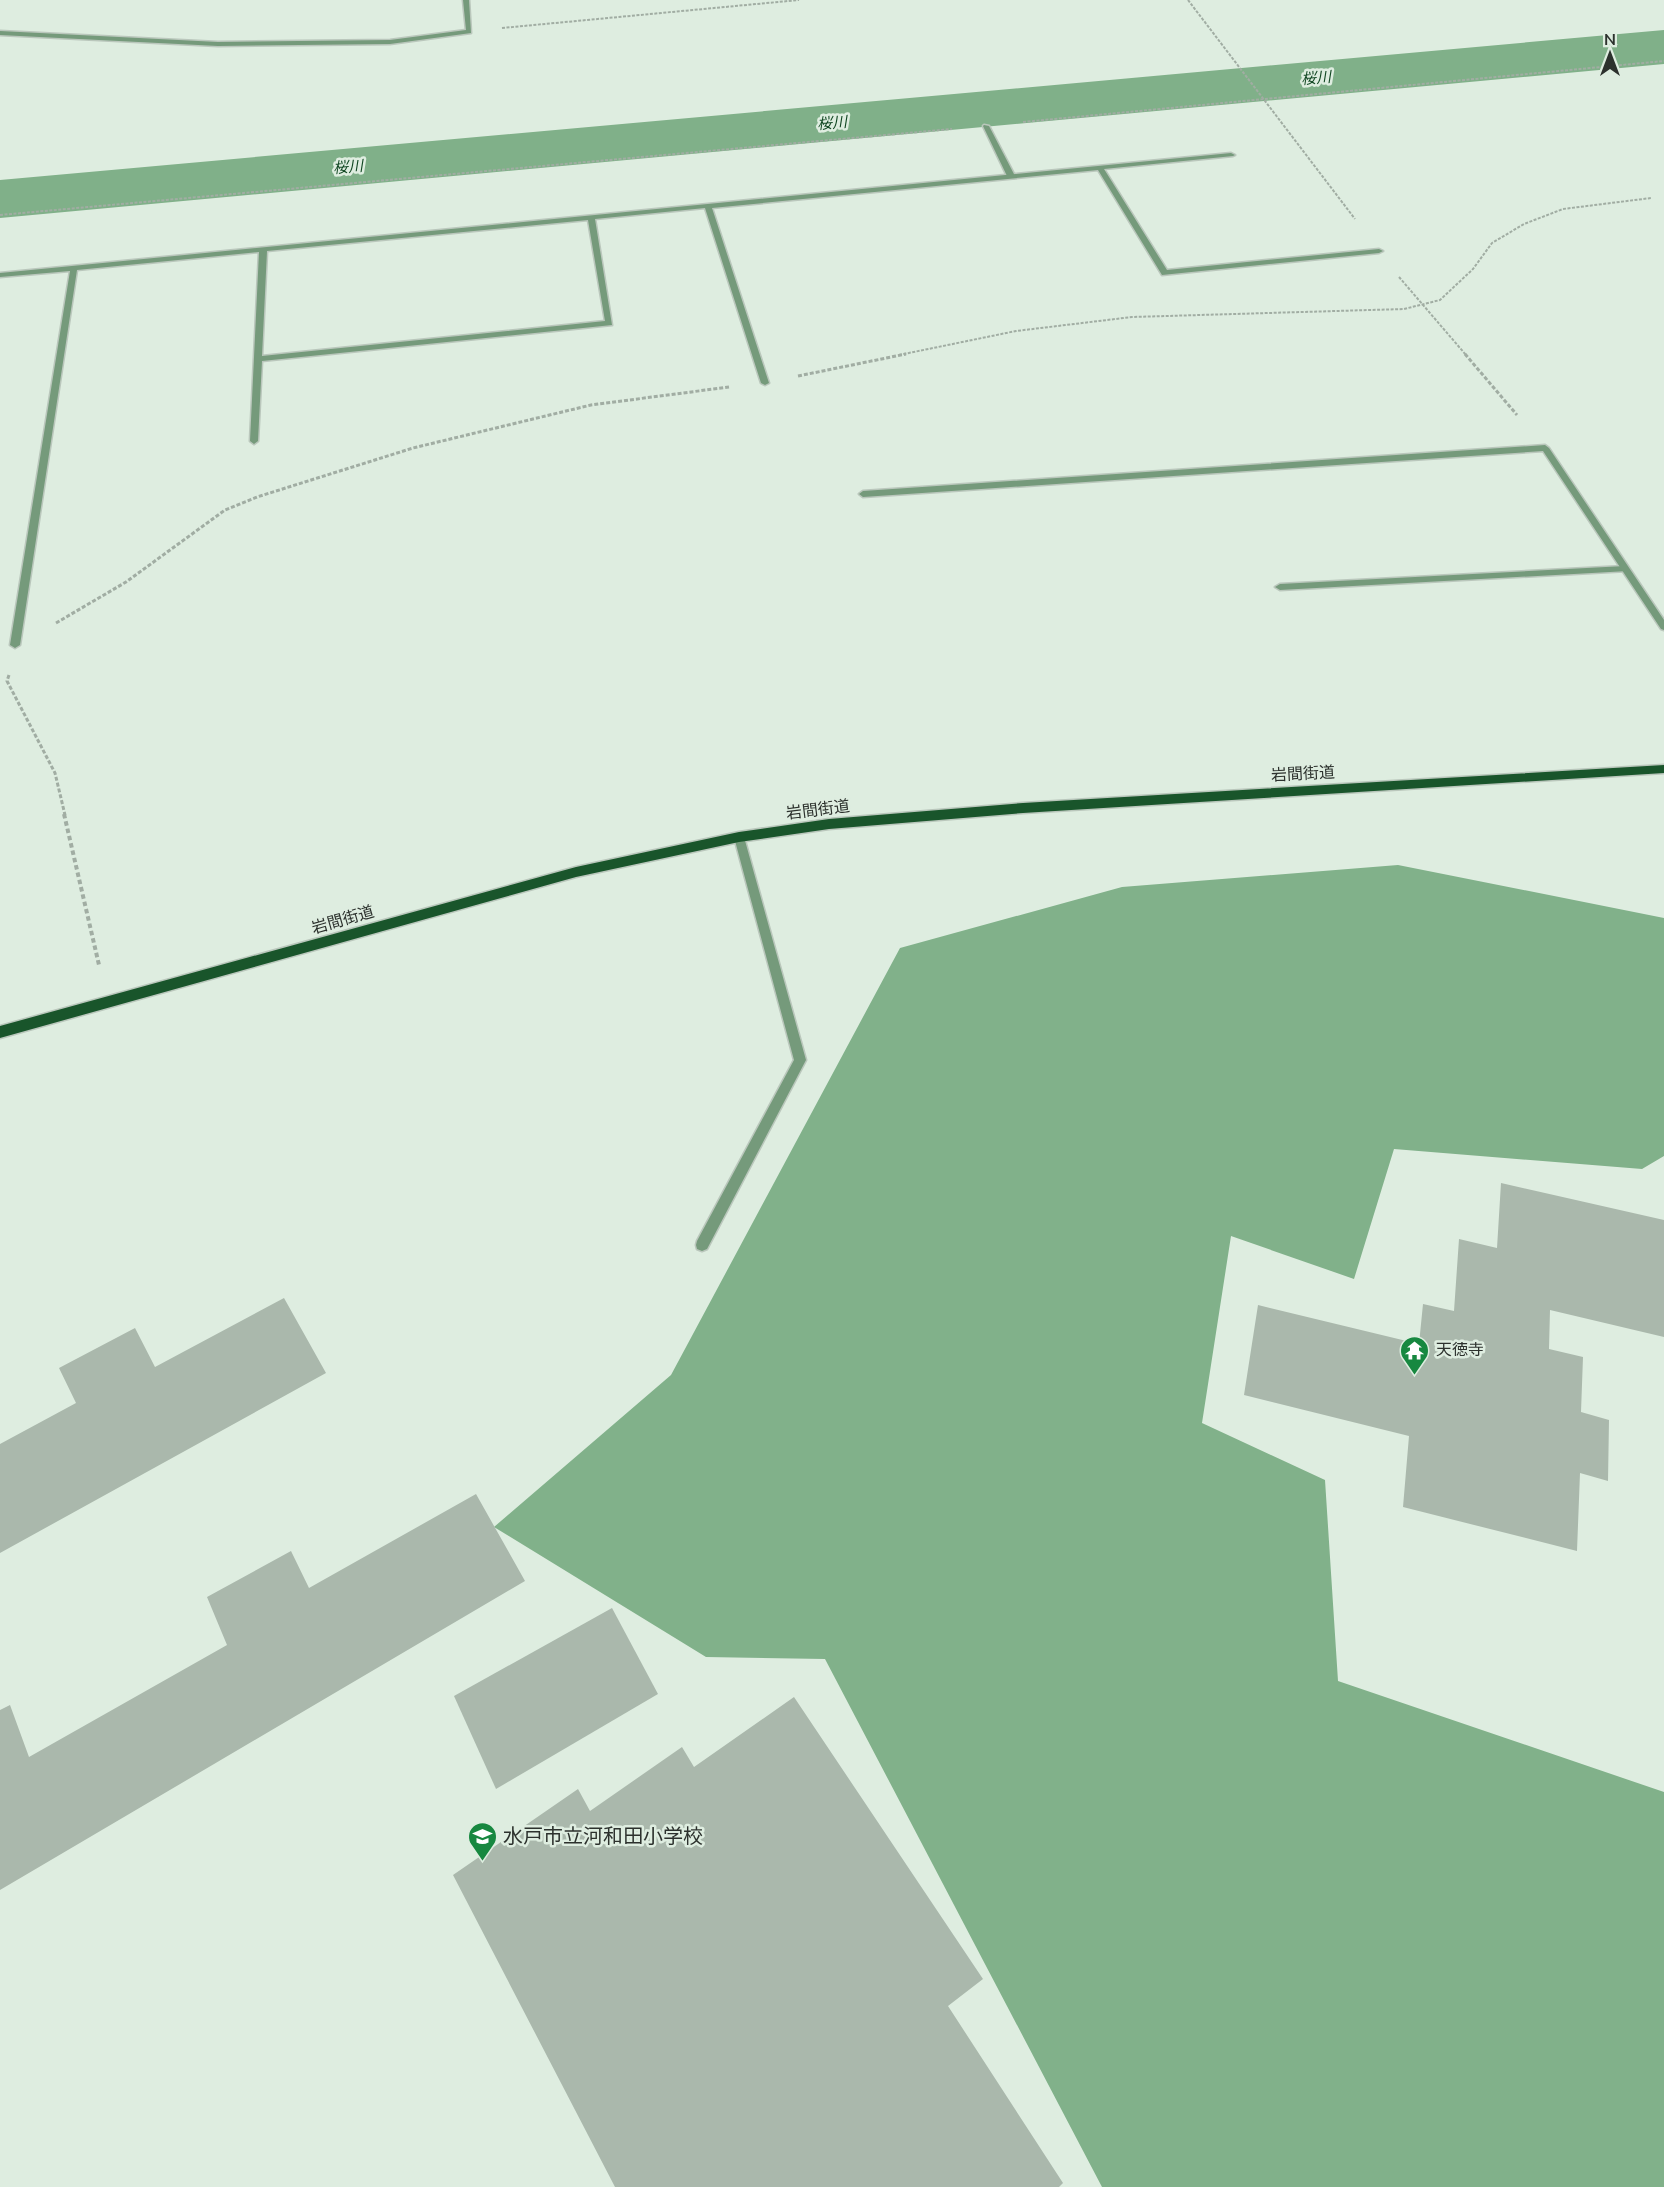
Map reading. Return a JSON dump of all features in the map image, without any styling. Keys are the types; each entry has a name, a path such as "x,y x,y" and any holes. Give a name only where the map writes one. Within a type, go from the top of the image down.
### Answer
{"main road":[{"name":"岩間街道","path":"0,1032 576,872 739,837 829,824 1023,808 1664,770"}],"street":[{"path":"0,33 230,44 390,42 469,32 466,0"},
{"path":"986,126 1011,176"},
{"path":"0,275 1231,155"},
{"path":"1100,168 1165,273 1379,251"},
{"path":"708,206 765,383"},
{"path":"258,359 609,323 591,217"},
{"path":"254,441 263,249"},
{"path":"15,645 74,267"},
{"path":"863,494 1545,448 1664,627"},
{"path":"1280,587 1625,569"},
{"path":"702,1245 800,1060 739,837"}],"path":[{"path":"469,32 799,0"},
{"path":"1188,0 1260,96"},
{"path":"0,215 986,126 1664,61"},
{"path":"107,1002 55,773 7,681 15,645 76,613 126,582 225,510 257,496 413,448 591,405 765,383 1016,331 1144,316 1404,309 1421,306 1440,300 1473,269 1492,243 1524,224 1563,209 1651,198"}],"green space":[{"path":"1398,865 1664,918 1664,1156 1642,1169 1394,1149 1354,1279 1231,1236 1202,1423 1325,1480 1338,1681 1664,1792 1664,2187 1102,2187 825,1659 706,1657 494,1527 671,1375 900,948 1122,887"}],"building":[{"name":"天徳寺","path":"1501,1183 1664,1220 1664,1337 1550,1310 1549,1349 1583,1357 1581,1412 1609,1420 1608,1481 1580,1473 1577,1551 1403,1507 1409,1436 1244,1395 1258,1305 1419,1344 1423,1304 1454,1311 1459,1239 1497,1248"},
{"path":"284,1298 326,1373 0,1553 0,1444 76,1403 59,1368 135,1328 155,1367"},
{"path":"476,1494 525,1581 0,1890 0,1710 10,1705 29,1757 227,1645 207,1597 291,1551 309,1588"},
{"path":"612,1608 658,1694 496,1789 454,1696"},
{"path":"794,1697 983,1979 948,2006 1063,2183 1059,2187 615,2187 453,1875 578,1789 590,1811 682,1747 694,1767"}],"waterway":[{"name":"桜川","path":"0,199 1664,47"}],"place":[{"name":"天徳寺","path":"1415,1376"},
{"name":"水戸市立河和田小学校","path":"482,1862"}]}
